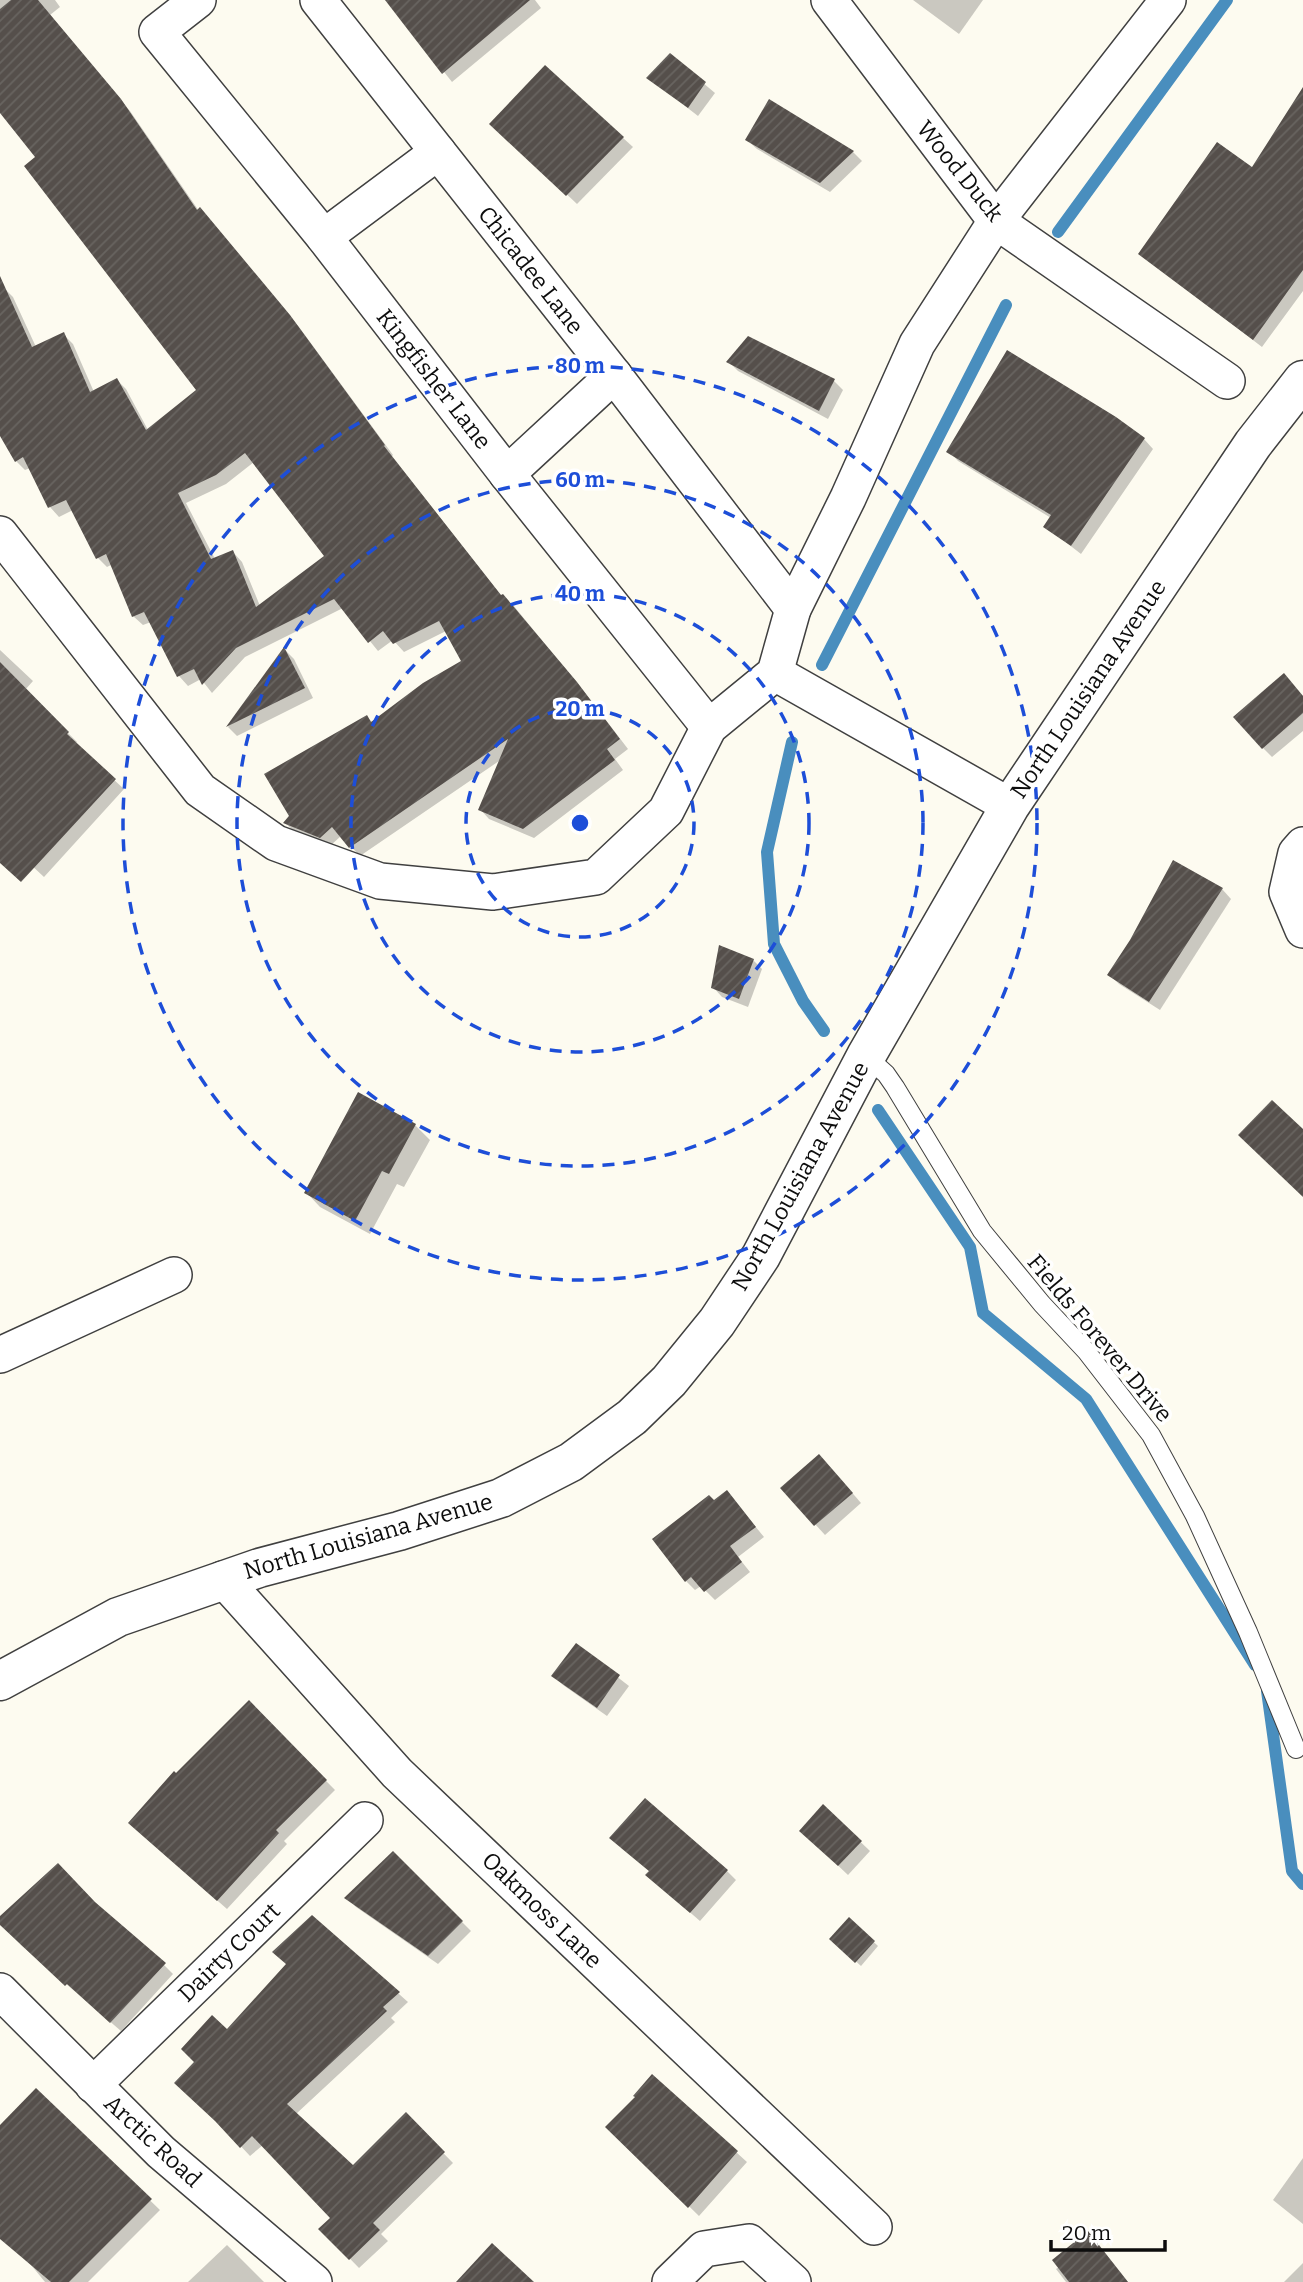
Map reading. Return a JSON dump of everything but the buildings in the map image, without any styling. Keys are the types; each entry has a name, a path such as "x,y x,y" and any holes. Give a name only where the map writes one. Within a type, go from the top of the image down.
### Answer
{"street":[{"name":"Kingfisher Lane","path":"198,0 157,32 324,237 507,474 709,727"},
{"name":"Chicadee Lane","path":"318,0 614,375 793,610"},
{"name":"Wood Duck","path":"829,0 996,221 1227,381"},
{"path":"0,534 200,790 276,843 380,881 493,892 596,877 666,811 709,727 775,673 793,610 848,498 917,344 996,221 1168,0"},
{"path":"324,237 438,152"},
{"path":"507,474 614,375"},
{"name":"North Louisiana Avenue","path":"0,1681 118,1617 223,1579 399,1531 501,1498 571,1462 632,1417 669,1381 701,1342 761,1256 866,1056 1010,806 1254,444 1303,380"},
{"path":"775,673 1010,806"},
{"path":"1303,845 1296,853 1287,892 1303,930"},
{"path":"0,1354 174,1275"},
{"name":"Oakmoss Lane","path":"223,1579 397,1773 874,2227"},
{"name":"Dairty Court","path":"93,2085 365,1820"},
{"name":"Arctic Road","path":"0,1991 161,2152 314,2282"},
{"path":"670,2282 704,2249 749,2242 793,2282"}],"lane":[{"name":"Fields Forever Drive","path":"866,1056 886,1074 895,1087 982,1231 1042,1304 1086,1351 1151,1435 1195,1516 1248,1632 1296,1749"}],"waterway":[{"path":"1058,232 1227,0"},
{"path":"822,665 1006,305"},
{"path":"792,742 767,852 774,944 803,1001 824,1031"},
{"path":"878,1110 970,1247 983,1313 1086,1399 1255,1665"},
{"path":"1267,1691 1292,1871 1303,1884"}]}
